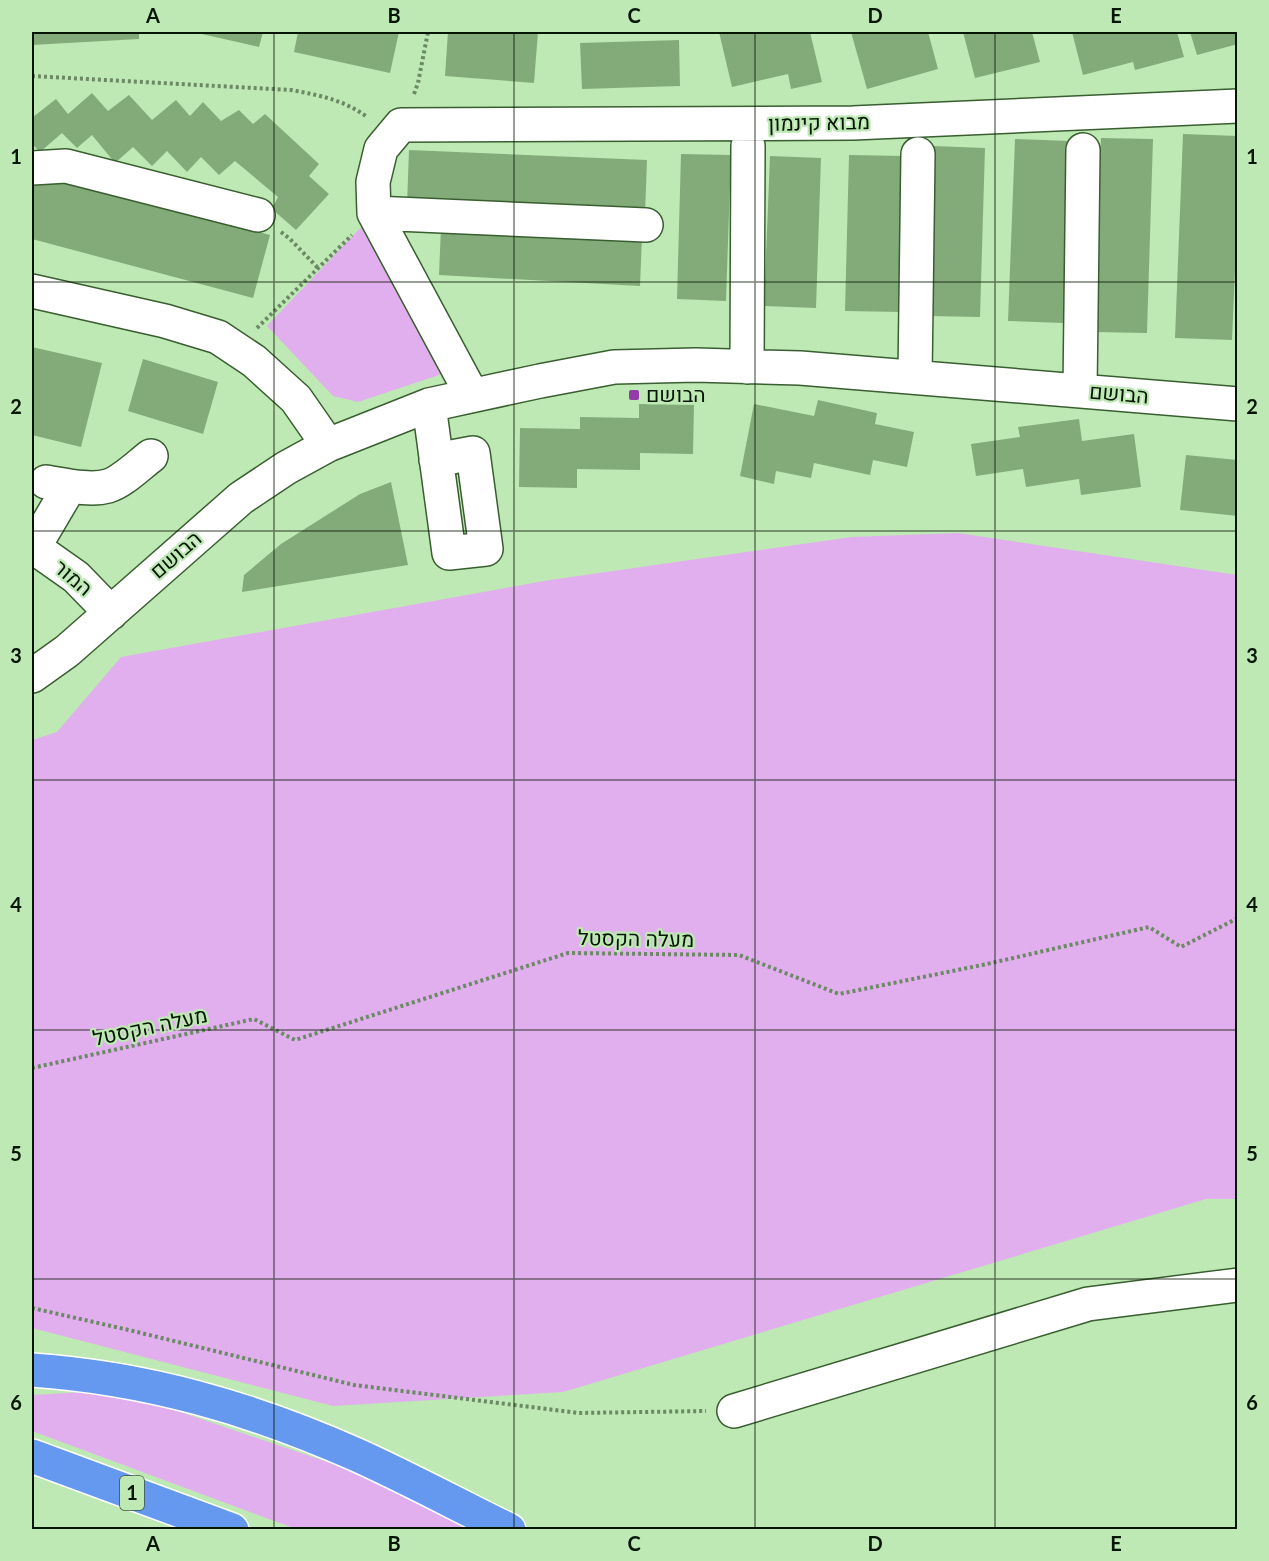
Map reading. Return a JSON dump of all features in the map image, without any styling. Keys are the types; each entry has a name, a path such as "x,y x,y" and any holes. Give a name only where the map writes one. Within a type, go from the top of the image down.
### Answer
{"highway":[{"path":"32,1370 69,1372 148,1385 258,1416 359,1456 508,1530"},
{"name":"1","path":"32,1456 232,1530"}],"street":[{"name":"מבוא קינמון","path":"396,130 853,123 1238,106"},
{"path":"396,130 381,149 373,182 374,213 472,395"},
{"path":"747,367 748,147"},
{"path":"1080,391 1083,150"},
{"path":"915,377 918,154"},
{"path":"32,168 66,166 258,215"},
{"path":"374,213 646,225"},
{"path":"32,291 165,321 218,337 254,361 296,399 328,445"},
{"name":"הבושם","path":"32,676 67,651 241,498 286,468 328,445 429,405 472,395 614,367 696,365 800,368 1238,404"},
{"path":"429,405 436,460"},
{"path":"33,547 58,484 80,488 109,486 151,456"},
{"name":"המור","path":"33,547 76,577 111,613"},
{"path":"734,1411 1088,1304 1238,1285"}],"path":[{"path":"32,76 291,90 327,97 396,130 418,83 428,32"},
{"path":"237,349 374,213"},
{"path":"258,215 290,239 318,268"},
{"name":"מעלה הקסטל","path":"32,1068 254,1019 295,1040 568,953 739,955 839,994 987,964 1149,927 1181,947 1238,918"},
{"path":"32,1308 354,1385 579,1413 734,1411"}],"shaded area":[{"path":"367,221 454,370 358,402 333,396 267,326"},
{"path":"958,533 1237,575 1237,1199 1206,1199 563,1392 333,1406 32,1328 32,740 57,732 121,657 550,580 852,537"},
{"path":"84,1392 163,1406 339,1466 475,1529 296,1529 32,1431 32,1395"}],"building":[{"path":"32,32 139,32 139,39 32,45"},
{"path":"193,32 263,32 259,47"},
{"path":"298,32 399,32 390,73 294,52"},
{"path":"448,32 538,32 534,83 445,76"},
{"path":"719,32 810,32 822,82 791,89 788,74 732,87"},
{"path":"851,32 928,32 938,69 867,89"},
{"path":"963,32 1032,32 1040,62 975,78"},
{"path":"1072,32 1177,32 1184,57 1135,70 1133,62 1083,75"},
{"path":"1190,32 1238,32 1238,44 1197,55"},
{"path":"679,40 680,86 582,89 580,43"},
{"path":"92,93 108,111 129,95 152,120 176,100 190,116 203,102 221,121 239,110 253,124 265,114 319,164 309,176 329,194 296,230 272,209 278,197 235,161 219,175 201,157 187,172 167,151 152,166 133,147 115,163 92,135 77,148 62,133 40,152 32,144 32,116 56,99 68,114"},
{"path":"1183,134 1238,136 1238,201 1232,340 1175,338"},
{"path":"1101,138 1153,139 1147,333 1094,332"},
{"path":"1015,139 1070,141 1063,323 1008,321"},
{"path":"933,146 985,148 980,317 928,316"},
{"path":"409,150 647,160 645,214 407,205"},
{"path":"681,154 731,155 726,301 677,299"},
{"path":"849,155 905,156 901,312 845,311"},
{"path":"770,156 821,158 816,308 764,306"},
{"path":"33,171 270,235 253,298 32,239"},
{"path":"441,227 642,237 640,286 439,275"},
{"path":"32,347 102,363 81,447 32,435"},
{"path":"143,359 218,382 203,434 128,411"},
{"path":"818,400 877,413 875,424 914,432 907,467 873,460 870,475 814,463 811,478 776,471 774,484 740,476 754,404 814,416"},
{"path":"639,404 694,405 693,454 640,453 640,470 577,469 577,488 519,487 520,428 580,429 580,417 639,418"},
{"path":"1079,419 1082,441 1134,434 1141,487 1081,495 1079,479 1026,487 1023,469 976,476 971,444 1020,437 1018,427"},
{"path":"1186,455 1238,460 1238,516 1180,510"},
{"path":"391,482 408,565 242,592 244,575 281,544 360,494"}],"place":[{"name":"הבושם","path":"634,395"}]}
